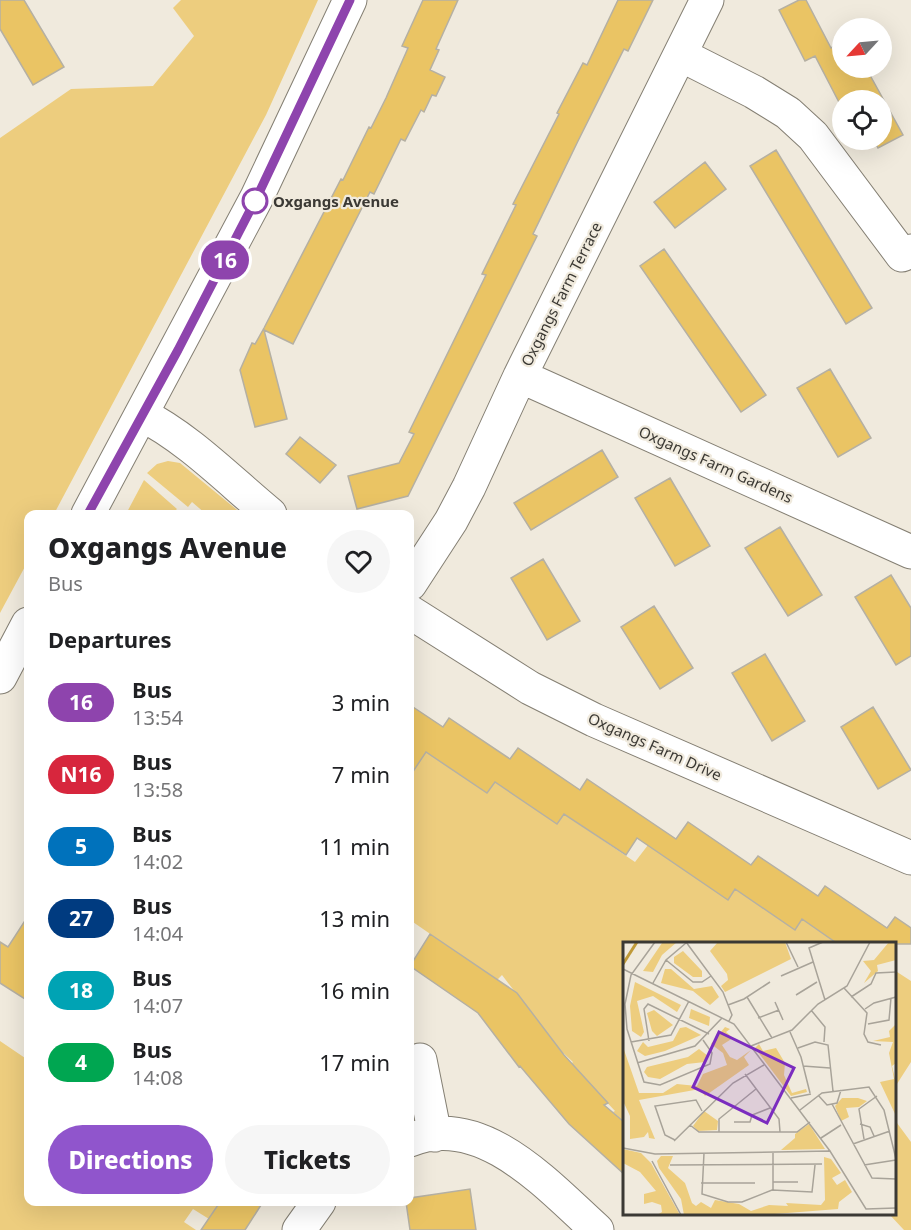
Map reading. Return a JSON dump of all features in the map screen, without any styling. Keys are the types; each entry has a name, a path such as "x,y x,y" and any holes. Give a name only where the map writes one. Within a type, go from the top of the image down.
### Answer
{"street":[{"path":"90,510 178,350 257,197 350,0"},
{"name":"Oxgangs Farm Terrace","path":"414,579 465,495 520,376 707,0"},
{"path":"681,55 754,92 788,113 813,136 902,255 911,250"},
{"name":"Oxgangs Farm Gardens","path":"520,376 911,552"},
{"path":"141,415 161,424 265,510"},
{"name":"Oxgangs Farm Drive","path":"414,615 530,688 594,720 911,858"},
{"path":"0,677 24,632"},
{"path":"420,1060 422,1138 463,1136 495,1146 541,1180 597,1230"},
{"path":"299,1230 316,1206"}],"shaded area":[{"path":"181,0 318,0 266,115 56,510 24,510 24,568 0,613 0,138 71,89 153,86 194,36 173,8"},
{"path":"168,461 180,463 237,510 201,510 192,502 188,507 147,473 157,464"},
{"path":"144,480 177,509 176,510 128,510"},
{"path":"426,752 487,793 495,782 557,824 564,814 635,862 648,845 728,899 735,889 795,929 802,919 836,942 623,942 623,1121 571,1064 573,1062 559,1049 502,975 497,980 414,923 414,760 418,763"},
{"path":"896,971 911,981 911,1062 896,1085"},
{"path":"0,1041 24,1057 24,1206 217,1206 209,1219 193,1209 184,1222 196,1230 0,1230"},
{"path":"896,1122 911,1142 911,1230 904,1230 890,1215 896,1215"}],"building":[{"path":"0,0 24,0 64,67 33,85 0,29"},
{"path":"423,0 458,0 436,49 439,50 430,70 445,77 436,96 432,95 424,112 421,110 405,141 401,139 374,194 370,192 293,344 264,330 287,419 255,427 240,370 252,343 255,344 264,328 386,98 408,48 402,46"},
{"path":"618,0 653,0 628,51 624,49 578,141 533,234 537,236 408,496 357,509 348,476 399,463 414,434 409,432 486,275 482,274 516,205 513,204 559,114 557,113 583,63 587,65"},
{"path":"799,0 806,0 832,47 832,78 872,78 878,90 833,90 815,56 805,61 779,10"},
{"path":"892,115 903,135 892,141"},
{"path":"776,150 872,308 846,324 750,166"},
{"path":"705,162 726,189 675,228 654,202"},
{"path":"664,249 766,395 741,412 640,266"},
{"path":"830,369 871,438 838,457 797,388"},
{"path":"300,437 336,465 320,483 286,454"},
{"path":"602,450 618,477 531,530 514,503"},
{"path":"670,478 710,546 675,566 635,498"},
{"path":"780,527 822,595 788,616 745,548"},
{"path":"543,559 580,621 547,640 511,578"},
{"path":"891,575 911,608 911,656 896,665 855,597"},
{"path":"654,606 693,668 660,689 621,627"},
{"path":"765,654 805,721 772,741 732,673"},
{"path":"873,707 911,770 878,789 841,727"},
{"path":"414,708 443,727 449,718 510,759 518,748 580,790 587,779 676,839 688,822 751,865 758,856 818,896 825,886 887,928 895,917 911,928 911,944 835,942 802,919 795,930 735,889 728,900 637,838 626,855 564,814 557,824 495,782 487,793 426,752 414,770"},
{"path":"24,922 24,998 0,983 0,942 8,947"},
{"path":"430,934 517,993 564,1055 608,1103 604,1105 623,1121 623,1173 569,1124 519,1067 478,1013 414,969 414,960"},
{"path":"470,1189 476,1230 410,1230 407,1206 414,1206 414,1197"},
{"path":"217,1206 260,1206 245,1230 201,1230"}],"bus line":[{"name":"16","path":"90,510 178,350 257,197 350,0"}],"place":[{"name":"Oxgangs Avenue","path":"255,201"}]}
